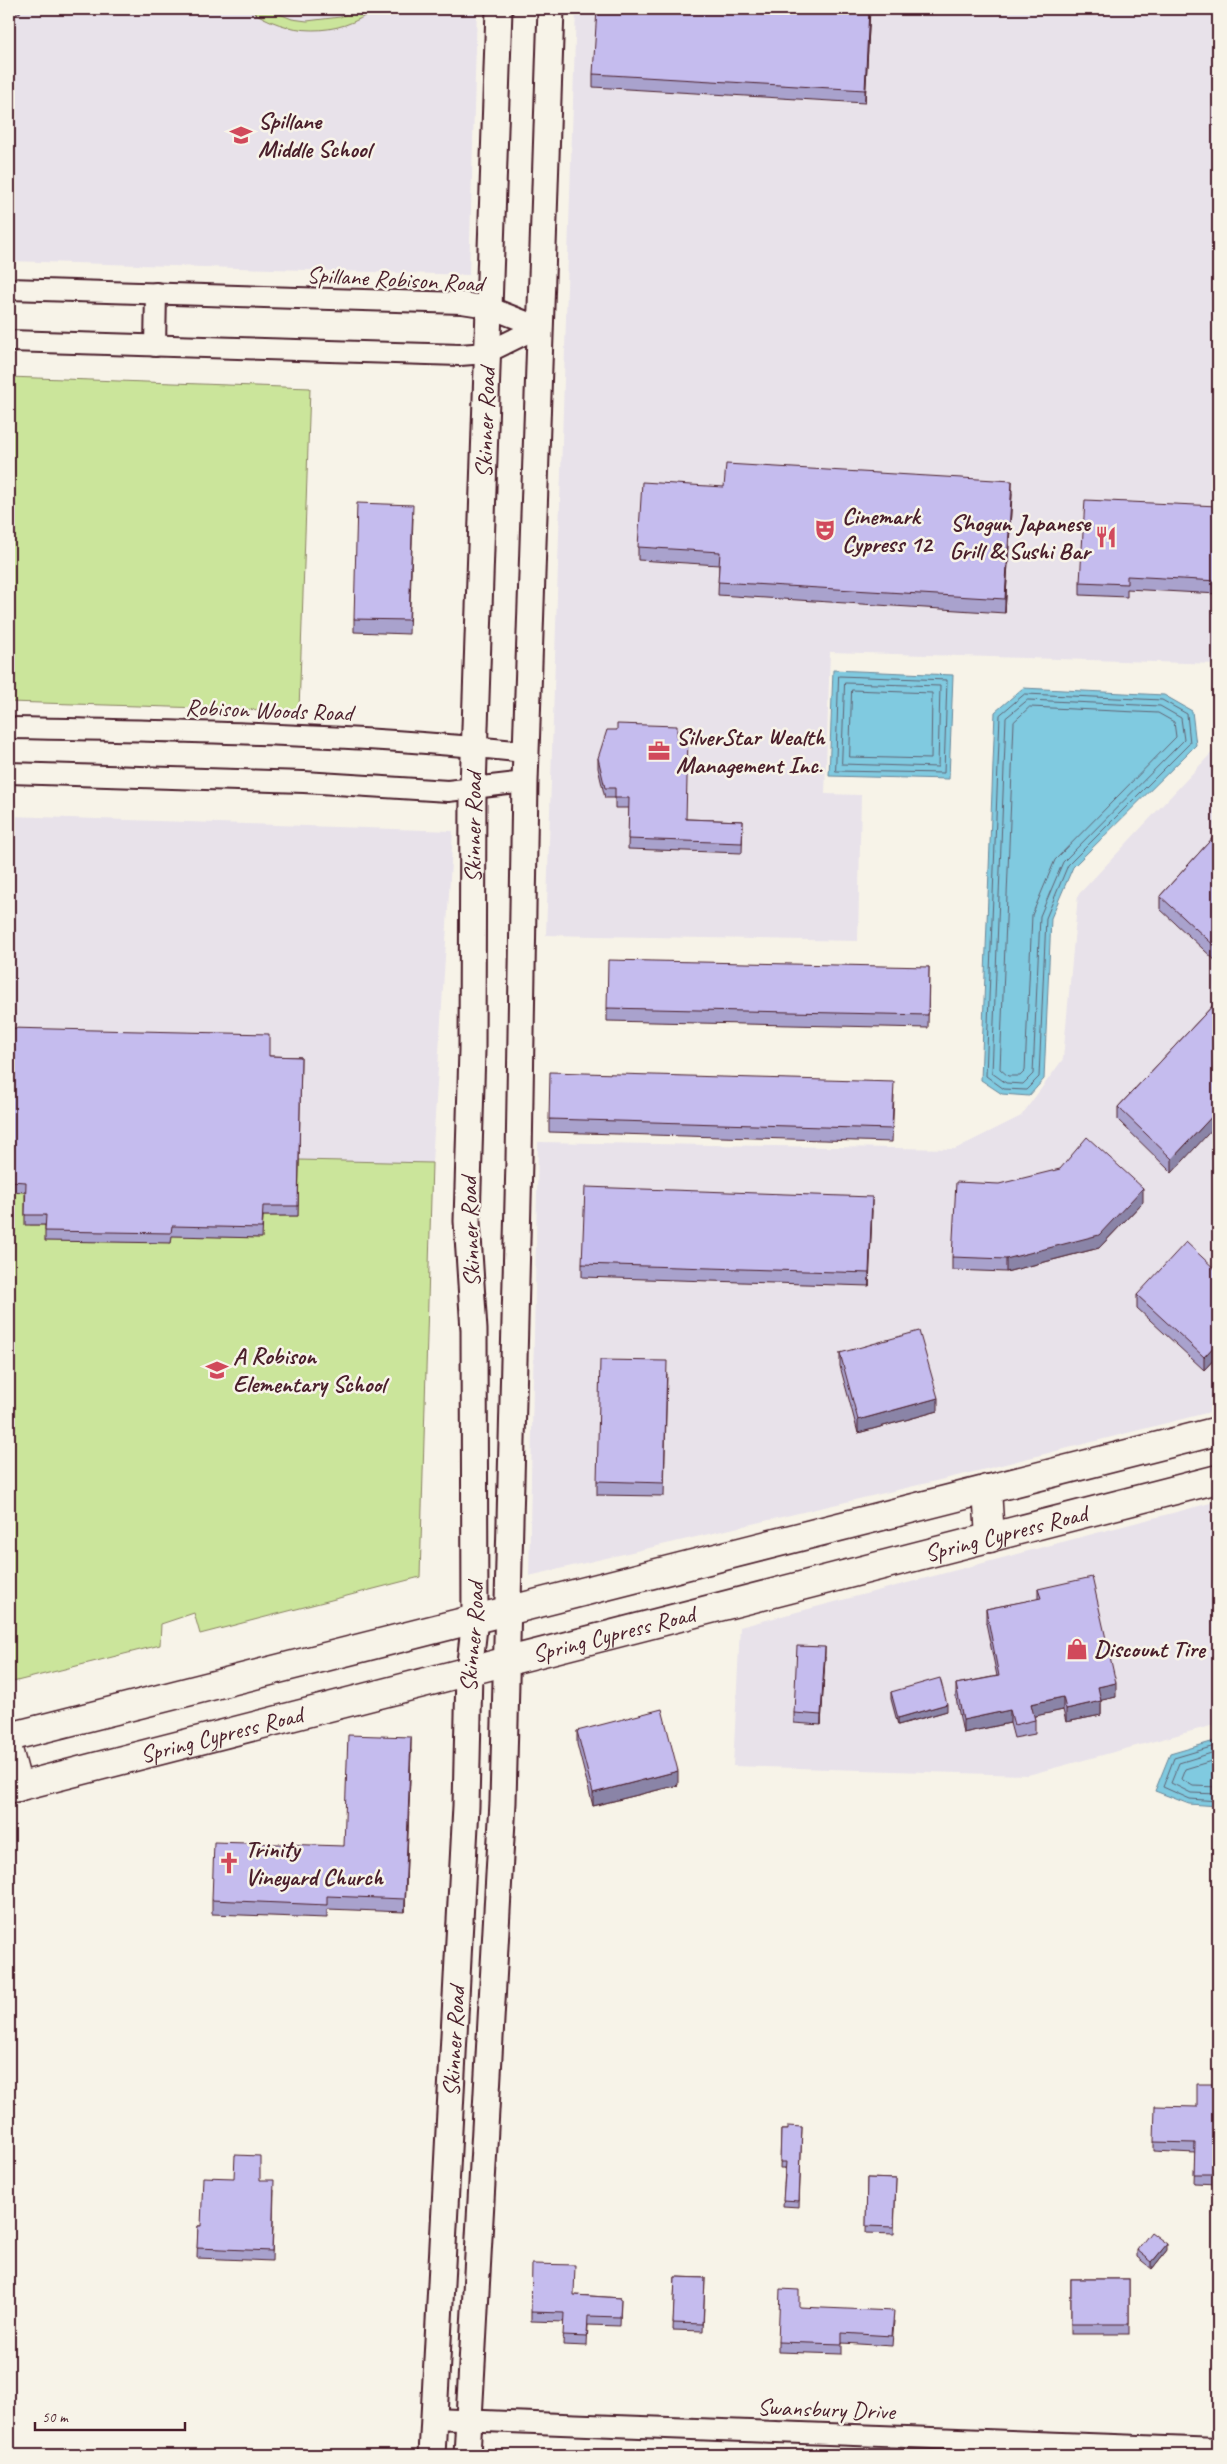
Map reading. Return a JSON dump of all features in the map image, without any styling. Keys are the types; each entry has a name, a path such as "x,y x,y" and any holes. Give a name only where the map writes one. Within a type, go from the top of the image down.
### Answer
{"main road":[{"name":"Spring Cypress Road","path":"9,1737 1218,1431"},
{"name":"Spring Cypress Road","path":"13,1788 1218,1479"},
{"path":"987,1489 990,1538"},
{"path":"9,1753 13,1788"}],"street":[{"name":"Skinner Road","path":"432,2455 466,1806 469,1671 476,1619 474,1340 467,1221 472,1050 473,788 479,649 486,353 499,9"},
{"name":"Skinner Road","path":"467,2455 503,1808 519,1160 525,782 551,9"},
{"name":"Spillane Robison Road","path":"9,289 462,303 488,307 539,327"},
{"path":"155,346 156,293"},
{"path":"9,341 460,355 486,353 539,327"},
{"name":"Robison Woods Road","path":"9,728 306,734 474,746 526,752"},
{"path":"9,773 304,782 448,791 525,782"},
{"path":"450,2114 485,2116"},
{"name":"Swansbury Drive","path":"433,2419 468,2422 1218,2449"}],"shaded area":[{"name":"Spillane Middle School","path":"9,9 477,9 469,275 9,261"},
{"path":"576,9 1218,9 1218,664 830,652 825,794 861,795 858,941 546,935"},
{"path":"1218,746 1218,1410 974,1472 529,1576 538,1142 955,1149 1021,1116 1063,1059 1078,895"},
{"name":"A Robison Elementary School","path":"9,816 453,831 432,1163 420,1577 200,1634 194,1613 161,1624 160,1645 9,1683"},
{"path":"1218,1501 1218,1724 1028,1775 733,1766 740,1627"}],"green space":[{"path":"249,9 267,9 292,19 307,21 340,17 358,9 375,9 345,25 329,29 312,30 296,29 280,24 264,18"},
{"path":"9,377 310,388 299,711 9,702"},
{"path":"299,1160 432,1163 420,1577 200,1634 194,1613 161,1624 160,1645 9,1683 9,1191 26,1192 30,1225 46,1225 171,1243 172,1229 200,1236 261,1238 263,1216 298,1216"}],"water":[{"path":"833,670 953,675 949,779 829,776"},
{"path":"1023,688 1164,695 1192,711 1196,745 1073,867 1051,918 1044,1079 1029,1096 1002,1094 981,1080 995,712"},
{"path":"1218,1740 1218,1806 1189,1804 1155,1791 1170,1754"}],"building":[{"path":"597,9 869,9 865,90 593,74"},
{"name":"Cinemark Cypress 12","path":"726,464 1012,481 1005,599 718,582 720,552 638,547 642,482 724,487"},
{"path":"1085,500 1218,506 1218,581 1127,576 1127,584 1080,582"},
{"path":"357,503 413,505 409,620 354,619"},
{"path":"617,724 677,726 677,738 688,738 686,819 743,821 742,843 628,839 629,798 615,798 615,788 605,788 598,758 607,730 617,730"},
{"path":"1218,832 1218,949 1160,896"},
{"path":"608,960 929,967 928,1015 607,1008"},
{"path":"1218,1000 1218,1110 1172,1159 1118,1107"},
{"path":"9,1028 269,1034 269,1056 301,1057 298,1206 263,1206 262,1228 172,1226 171,1233 45,1231 46,1215 25,1215 26,1182 9,1181"},
{"path":"550,1072 894,1082 892,1129 549,1119"},
{"path":"1087,1137 1143,1188 1099,1235 1006,1259 952,1257 956,1182 999,1184 1060,1169"},
{"path":"585,1187 872,1197 869,1273 582,1264"},
{"path":"1186,1242 1218,1272 1218,1342 1204,1357 1137,1295"},
{"path":"919,1331 938,1398 858,1420 840,1353"},
{"path":"600,1360 667,1361 664,1483 597,1481"},
{"path":"1092,1577 1116,1683 1098,1687 1101,1701 1066,1709 1063,1697 1031,1704 1035,1720 1014,1725 1010,1710 963,1720 956,1684 999,1676 986,1609 1041,1598 1038,1589"},
{"path":"797,1646 825,1647 821,1715 794,1713"},
{"path":"940,1678 947,1704 898,1718 891,1692"},
{"path":"662,1709 678,1771 593,1793 577,1731"},
{"path":"348,1735 411,1737 405,1899 327,1896 327,1905 212,1900 214,1842 344,1846"},
{"path":"1197,2084 1218,2084 1218,2174 1194,2174 1195,2143 1154,2142 1155,2106 1197,2107"},
{"path":"788,2126 802,2127 799,2201 783,2200 786,2162 780,2162 781,2130 788,2130"},
{"path":"235,2155 260,2156 260,2180 274,2180 272,2251 197,2248 198,2226 201,2226 203,2177 234,2178"},
{"path":"867,2178 896,2179 894,2227 866,2226"},
{"path":"1151,2232 1167,2244 1152,2262 1137,2250"},
{"path":"532,2264 575,2265 574,2295 621,2298 620,2317 588,2316 587,2337 563,2336 564,2313 531,2312"},
{"path":"675,2277 705,2278 703,2324 673,2323"},
{"path":"1071,2279 1129,2279 1129,2324 1071,2324"},
{"path":"780,2289 799,2290 799,2307 894,2311 892,2336 842,2333 842,2344 778,2342"}],"place":[{"name":"Spillane Middle School","path":"241,135"},
{"name":"Cinemark Cypress 12","path":"825,530"},
{"name":"Shogun Japanese Grill & Sushi Bar","path":"1106,537"},
{"name":"SilverStar Wealth Management Inc.","path":"659,751"},
{"name":"A Robison Elementary School","path":"217,1370"},
{"name":"Discount Tire","path":"1077,1649"},
{"name":"Trinity Vineyard Church","path":"229,1863"}]}
